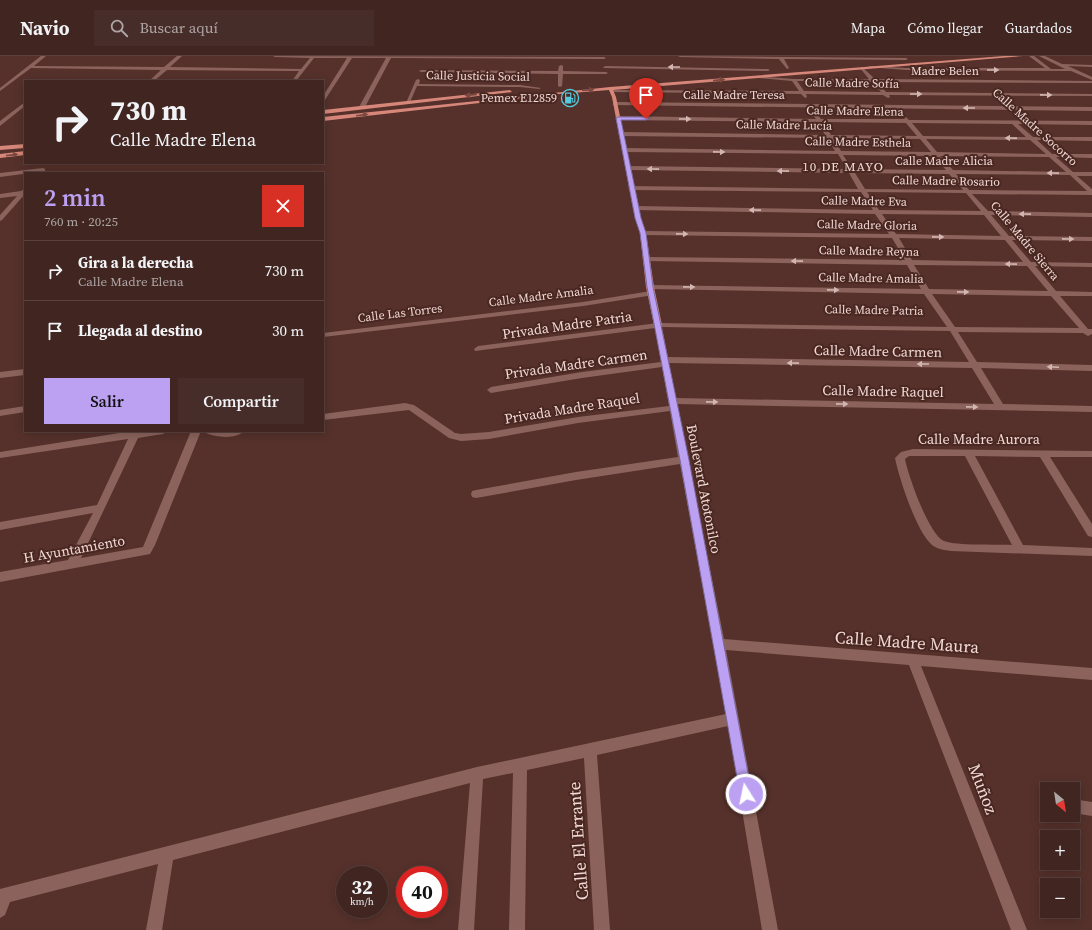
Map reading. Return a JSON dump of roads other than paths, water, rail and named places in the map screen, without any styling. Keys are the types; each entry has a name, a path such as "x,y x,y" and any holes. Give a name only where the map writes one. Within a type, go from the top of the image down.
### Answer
{"main road":[{"path":"844,64 870,67 1021,56"},
{"path":"324,120 544,94 611,90 805,73 913,58"},
{"path":"814,66 817,69 824,71"},
{"path":"781,68 790,68"},
{"path":"801,68 805,73"},
{"path":"702,75 775,69"},
{"path":"553,86 568,85"},
{"path":"324,112 546,87"},
{"name":"Boulevard Atotonilco","path":"611,90 636,208 643,233 645,259 657,322"},
{"path":"0,148 24,145"},
{"path":"0,156 24,153"}],"street":[{"path":"0,90 44,56"},
{"path":"152,80 180,56"},
{"path":"275,56 604,57"},
{"path":"295,80 312,56"},
{"path":"680,56 780,56 906,59"},
{"path":"708,56 712,67"},
{"path":"780,56 790,68"},
{"path":"1031,56 1072,86"},
{"path":"1041,56 1091,80"},
{"path":"324,98 350,57"},
{"path":"362,107 389,57"},
{"path":"408,102 427,57"},
{"path":"560,86 562,57"},
{"name":"Boulevard Atotonilco","path":"604,57 611,90"},
{"name":"Calle Madre Sierra","path":"854,57 897,107 934,154 1086,329 1092,338"},
{"name":"Calle Madre Socorro","path":"948,61 988,99"},
{"path":"1062,65 1092,66"},
{"path":"30,67 302,70"},
{"path":"605,67 712,67 768,70"},
{"path":"870,67 957,70 1070,70"},
{"path":"421,71 561,72 608,79"},
{"name":"Madre Belen","path":"750,77 794,80 874,81 1066,82 1091,80"},
{"path":"794,80 863,191 894,236 926,291 950,326 1001,408"},
{"path":"12,81 18,81"},
{"name":"Calle Justicia Social","path":"416,85 520,86 540,88"},
{"name":"Calle Madre Sofía","path":"611,90 1092,95"},
{"path":"1078,91 1092,101"},
{"name":"Calle Madre Socorro","path":"992,103 1002,113"},
{"name":"Calle Madre Teresa","path":"615,104 1092,109"},
{"path":"0,124 24,105"},
{"name":"Calle Madre Elena","path":"618,118 1092,123"},
{"name":"Calle Madre Socorro","path":"1008,118 1033,138 1092,192"},
{"name":"Calle Madre Lucía","path":"621,134 1092,139"},
{"name":"Calle Madre Esthela","path":"624,150 1092,156"},
{"name":"Calle Madre Alicia","path":"628,168 1092,174"},
{"path":"26,172 43,170"},
{"path":"0,175 24,172"},
{"name":"Calle Madre Rosario","path":"632,188 1092,192"},
{"path":"0,196 23,191"},
{"path":"0,219 23,191"},
{"name":"Calle Madre Eva","path":"636,208 1092,215"},
{"name":"Calle Madre Gloria","path":"643,233 1092,239"},
{"name":"Calle Madre Reyna","path":"645,259 1092,265"},
{"name":"Calle Madre Amalia","path":"480,315 583,304 651,290 926,291 1092,294"},
{"name":"Calle Las Torres","path":"324,334 480,315"},
{"name":"Boulevard Atotonilco","path":"657,322 733,719 770,930"},
{"name":"Calle Madre Patria","path":"657,322 1086,329 1092,325"},
{"name":"Privada Madre Patria","path":"478,349 657,322"},
{"name":"Calle Madre Carmen","path":"665,362 974,365 1092,368"},
{"name":"Privada Madre Carmen","path":"491,390 665,362"},
{"path":"0,375 24,372"},
{"name":"Calle Madre Raquel","path":"673,404 1092,409"},
{"name":"Privada Madre Raquel","path":"324,417 405,406 412,407 452,436 458,438 475,438 673,404"},
{"path":"0,413 24,409"},
{"path":"0,455 150,432"},
{"name":"H Ayuntamiento","path":"0,576 142,552 146,550 150,545 196,432"},
{"path":"212,432 226,434 235,432"},
{"path":"72,564 136,433"},
{"name":"Calle Madre Aurora","path":"1092,454 913,452 902,454 900,458 903,469 931,536 939,543 951,547 1092,552"},
{"path":"968,452 1020,550"},
{"path":"1043,454 1092,533"},
{"path":"476,494 583,475 684,460"},
{"path":"0,526 100,508"},
{"name":"Calle Madre Maura","path":"718,644 1092,674"},
{"name":"Muñoz","path":"914,660 1020,930"},
{"path":"1,901 167,854 477,774 733,719"},
{"name":"Calle El Errante","path":"590,750 602,930"},
{"path":"517,930 520,764"},
{"path":"466,930 477,774"},
{"path":"1080,807 1092,809"},
{"path":"154,930 167,854"}],"place":[{"name":"Pemex E12859","path":"570,98"}],"district":[{"name":"10 DE MAYO","path":"843,166"}]}
